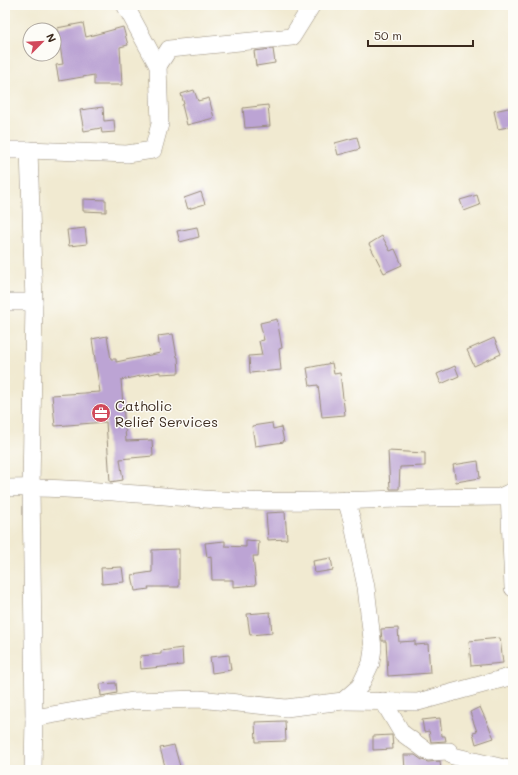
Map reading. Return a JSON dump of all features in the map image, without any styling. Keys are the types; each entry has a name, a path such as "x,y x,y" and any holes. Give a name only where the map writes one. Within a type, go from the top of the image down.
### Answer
{"street":[{"path":"5,150 127,154 153,150 160,124 158,66 124,5"},
{"path":"158,66 169,49 292,37 312,5"},
{"path":"29,150 34,302 30,488 34,718 33,770"},
{"path":"5,302 34,302"},
{"path":"5,488 125,493 198,499 248,501 346,500 424,497 500,497 511,492 513,588"},
{"path":"343,701 360,686 371,663 373,648 366,588 352,520 346,500"},
{"path":"34,718 132,701 199,699 286,708 343,701 418,702 513,676"},
{"path":"383,701 402,733 428,752 449,751 454,756 513,770"}],"building":[{"path":"83,23 86,37 123,27 128,45 120,47 122,85 94,85 94,75 59,81 56,65 63,64 62,27"},
{"path":"273,49 275,63 256,66 254,51"},
{"path":"194,90 198,101 209,98 214,118 187,125 181,94"},
{"path":"268,105 270,126 245,128 243,108"},
{"path":"103,107 104,121 114,120 115,132 102,133 101,128 84,131 80,110"},
{"path":"513,107 513,126 498,129 494,111"},
{"path":"357,137 360,149 338,155 335,143"},
{"path":"201,192 205,204 188,209 184,198"},
{"path":"477,195 480,205 464,211 460,200"},
{"path":"83,199 106,200 106,212 83,211"},
{"path":"197,227 199,237 180,242 177,231"},
{"path":"85,228 87,244 69,246 67,230"},
{"path":"382,236 390,251 395,249 402,265 384,273 369,244"},
{"path":"277,319 282,348 279,349 281,370 250,373 249,356 262,355 259,341 264,340 260,323"},
{"path":"173,334 178,357 179,373 160,374 160,372 121,380 126,441 152,440 153,456 120,459 123,480 110,482 106,422 55,426 52,395 100,392 92,339 107,336 111,359 116,359 116,362 160,353 158,336"},
{"path":"494,338 501,354 474,366 467,350"},
{"path":"332,363 334,374 340,373 345,415 322,417 318,385 310,386 307,368"},
{"path":"455,366 459,376 441,384 437,374"},
{"path":"272,423 273,429 281,427 284,442 255,446 252,426"},
{"path":"388,451 425,453 425,466 400,467 399,489 390,489"},
{"path":"478,461 480,478 456,482 453,465"},
{"path":"285,512 287,539 268,540 266,513"},
{"path":"246,540 259,541 258,556 253,556 256,585 233,587 233,580 212,580 211,556 207,557 205,543 225,541 225,546 246,547"},
{"path":"179,549 179,587 148,587 149,589 135,591 132,575 152,572 152,550"},
{"path":"331,558 333,570 315,573 313,561"},
{"path":"122,567 124,582 102,584 101,568"},
{"path":"270,612 272,633 250,635 247,614"},
{"path":"398,628 399,642 415,641 415,645 428,644 430,673 388,676 386,641 382,641 381,629"},
{"path":"500,638 503,663 471,666 469,641"},
{"path":"182,648 183,665 141,669 140,656 161,654 161,651"},
{"path":"229,655 231,670 212,673 210,657"},
{"path":"116,683 117,693 101,696 100,684"},
{"path":"480,707 494,738 476,744 473,733 477,732 470,712"},
{"path":"440,718 442,736 445,736 446,741 431,742 429,731 424,732 422,720"},
{"path":"285,721 286,741 256,742 255,722"},
{"path":"392,735 393,749 373,750 373,736"},
{"path":"174,745 181,770 166,770 160,748"},
{"path":"404,755 415,755 428,762 440,761 441,770 405,770"}],"place":[{"name":"Catholic Relief Services","path":"101,413"}]}
